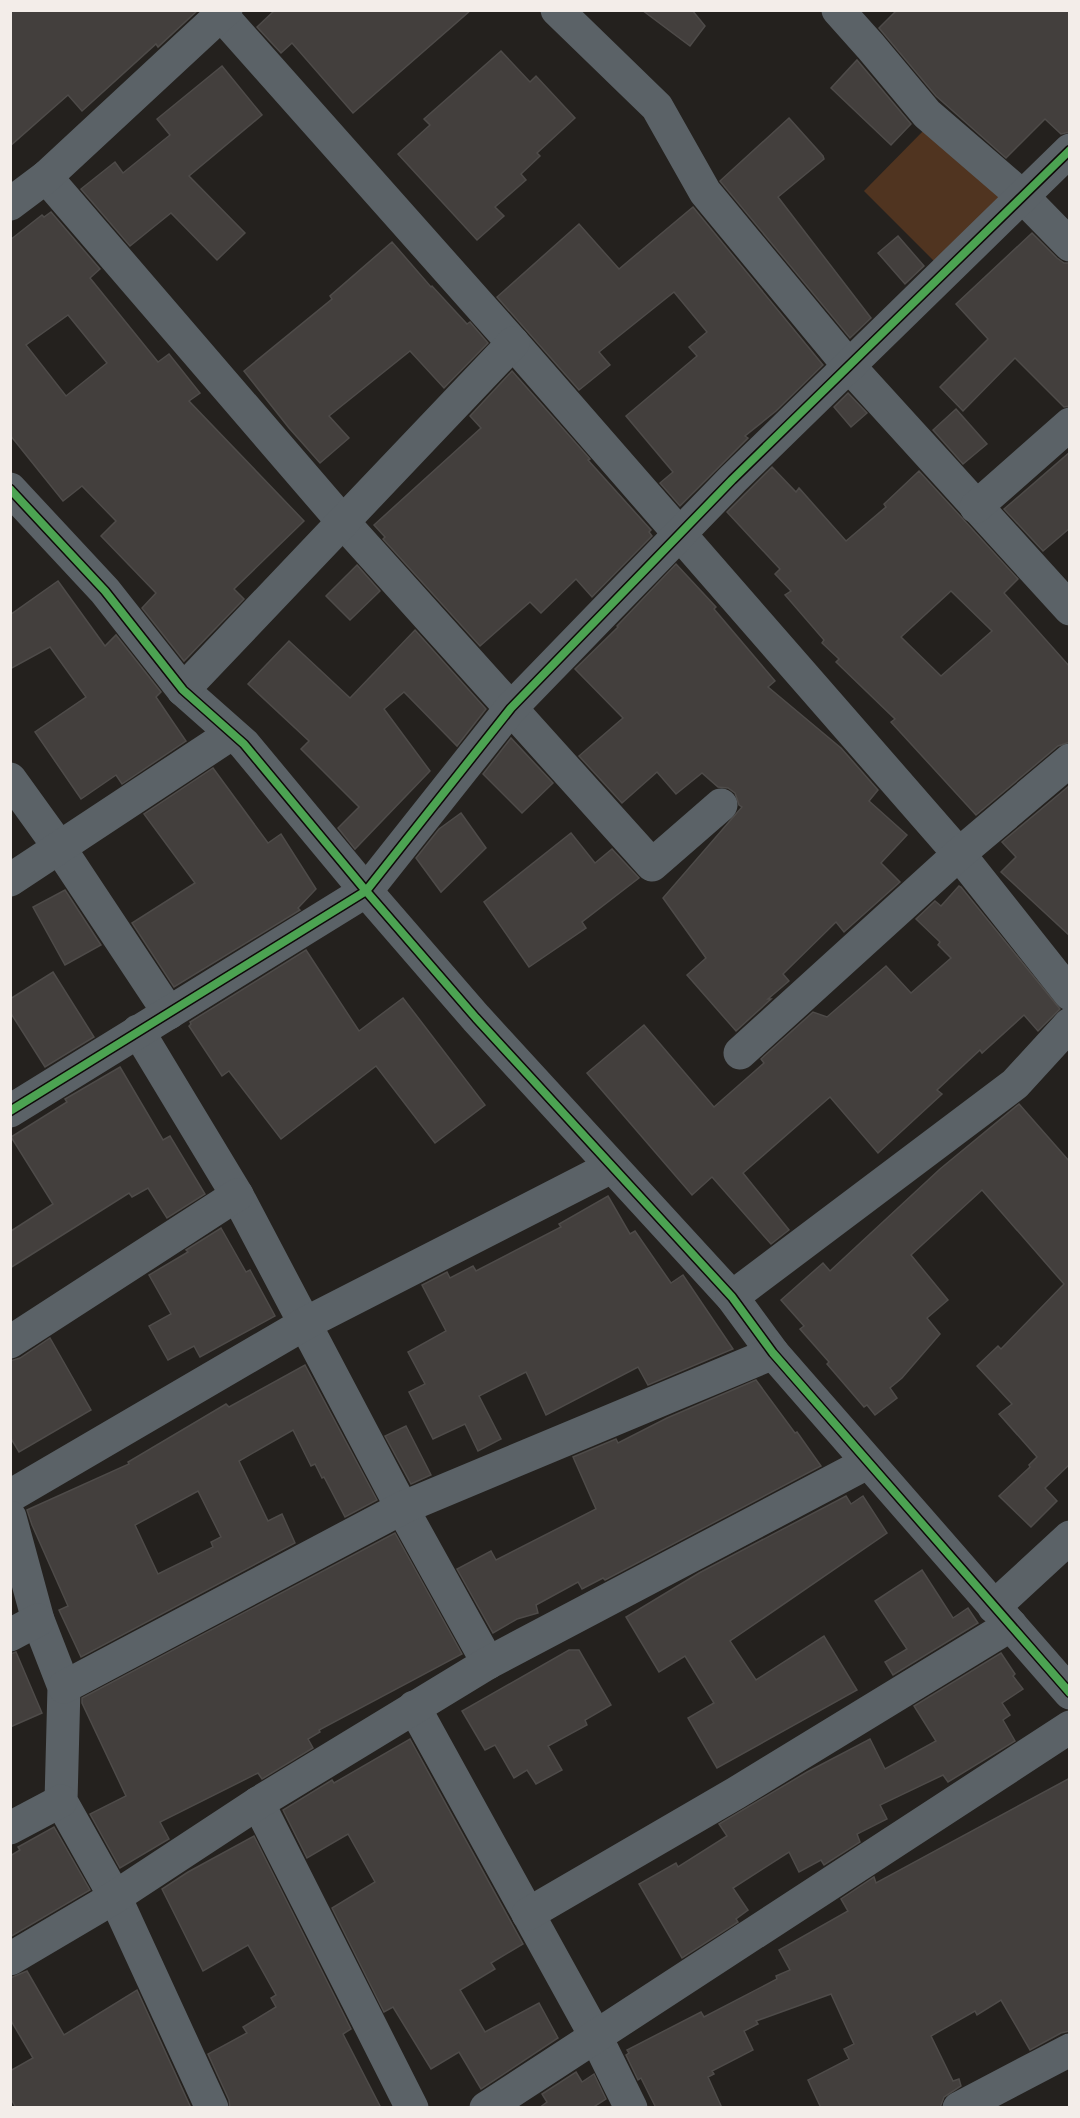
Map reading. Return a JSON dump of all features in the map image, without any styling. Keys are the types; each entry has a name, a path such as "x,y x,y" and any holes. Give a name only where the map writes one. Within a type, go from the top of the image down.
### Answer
{"street":[{"path":"556,10 657,107 705,192 849,366 1070,609"},
{"path":"838,10 927,114 1022,196 1070,244"},
{"path":"10,204 46,177 221,12 959,854 1070,994"},
{"path":"10,1112 366,891 511,708 680,534 1070,150"},
{"path":"46,177 343,522 652,865 721,805"},
{"path":"183,690 513,343"},
{"path":"976,507 1070,424"},
{"path":"10,489 105,591 183,690 244,744 366,891 476,1018 732,1297 773,1353 1070,1693"},
{"path":"10,880 231,734"},
{"path":"740,1053 959,854 1070,760"},
{"path":"10,779 59,847 169,1013"},
{"path":"732,1297 1015,1084 1070,1024"},
{"path":"138,1031 237,1195 402,1508 488,1663"},
{"path":"10,1496 306,1323 611,1167"},
{"path":"10,1342 237,1195"},
{"path":"64,1688 402,1508 773,1353"},
{"path":"10,1959 115,1897 258,1803 488,1663 867,1463"},
{"path":"10,1517 24,1628 64,1688 61,1801 115,1897 212,2108"},
{"path":"528,1914 736,1793 1002,1616 1070,1537"},
{"path":"414,1707 596,2037 631,2108"},
{"path":"486,2108 1070,1727"},
{"path":"10,1828 61,1801"},
{"path":"258,1803 412,2108"},
{"path":"959,2108 1070,2050"}],"shaded area":[{"path":"928,126 1003,201 939,266 864,191"}],"building":[{"path":"10,10 198,10 158,47 156,44 82,111 68,95 10,146"},
{"path":"275,10 471,10 353,113 292,43 281,53 257,27"},
{"path":"642,10 692,10 705,26 690,46"},
{"path":"897,10 1070,10 1070,132 1061,134 1045,119 1006,158 936,96 879,28"},
{"path":"501,51 530,82 536,76 575,118 537,153 540,156 521,174 526,180 495,207 504,216 477,240 398,154 430,125 424,119"},
{"path":"857,60 911,124 891,145 831,88"},
{"path":"222,66 262,115 189,176 245,233 217,260 171,213 130,246 81,189 115,162 123,173 170,135 157,119"},
{"path":"789,118 824,159 778,197 871,318 850,338 720,181"},
{"path":"693,207 823,365 776,411 745,436 748,438 680,506 660,483 673,472 626,416 697,356 689,347 707,332 674,292 599,352 610,365 579,390 497,297 579,224 619,269"},
{"path":"51,212 100,269 90,278 158,362 169,354 200,393 189,401 304,521 234,589 244,599 184,661 142,608 156,593 101,536 116,521 82,486 63,501 10,435 10,240 42,215 44,217","holes":["68,315 107,363 66,396 26,345"]},
{"path":"1032,233 1057,258 1064,263 1070,263 1070,406 1064,407 1015,358 963,411 940,387 988,339 956,304"},
{"path":"898,236 924,266 905,284 878,253"},
{"path":"392,242 431,287 467,324 470,322 488,343 444,388 410,351 329,416 349,438 320,463 244,371 332,299 330,296"},
{"path":"512,371 651,530 649,532 652,536 592,597 576,579 541,613 530,602 480,646 383,539 385,537 374,525 481,428 470,416"},
{"path":"848,393 867,413 851,427 834,407"},
{"path":"956,409 987,444 963,464 933,430"},
{"path":"1070,452 1070,528 1043,551 1004,509"},
{"path":"772,467 796,492 799,488 846,541 886,507 884,504 919,471 1018,579 1004,593 1070,667 1070,742 1058,746 976,815 891,722 895,719 836,662 839,659 822,643 824,640 785,595 791,591 775,574 780,569 727,512","holes":["951,591 992,631 941,676 901,637"]},
{"path":"676,564 716,607 714,609 775,681 768,687 841,748 878,790 869,801 907,835 881,863 900,882 844,932 836,922 783,974 789,981 736,1031 687,975 706,958 663,898 742,807 735,793 728,788 718,787 702,773 676,794 657,772 622,803 579,756 623,718 575,669 618,627"},
{"path":"357,565 380,591 350,620 326,596"},
{"path":"58,581 105,646 116,635 161,692 156,697 186,741 122,784 116,775 81,799 35,732 86,697 50,647 10,669 10,615"},
{"path":"415,630 486,709 457,746 404,692 384,709 430,771 355,849 338,828 359,807 301,749 309,741 248,684 289,641 350,698"},
{"path":"511,738 553,783 522,813 483,774"},
{"path":"213,768 268,843 281,834 316,889 298,908 300,910 174,987 132,923 195,883 144,814"},
{"path":"1070,785 1070,936 1001,872 1016,857 1002,842"},
{"path":"461,813 486,848 441,892 416,858 439,829"},
{"path":"571,833 595,863 612,849 639,878 582,922 586,928 529,967 484,902"},
{"path":"959,886 1060,1009 1038,1031 1024,1015 982,1053 980,1050 937,1090 942,1094 878,1153 830,1097 743,1173 789,1230 771,1244 712,1177 692,1195 587,1073 644,1025 714,1107 764,1063 761,1059 813,1012 827,1017 886,966 911,993 951,958 938,945 940,942 916,919 935,901 941,906"},
{"path":"65,890 101,945 65,965 33,907"},
{"path":"306,950 359,1031 403,998 485,1105 435,1143 376,1066 281,1139 229,1071 222,1076 189,1026 190,1022"},
{"path":"53,972 94,1037 45,1067 10,1012 10,999"},
{"path":"120,1067 163,1140 170,1136 205,1194 167,1218 148,1188 132,1197 129,1193 10,1268 11,1231 53,1204 11,1137 67,1102 65,1099"},
{"path":"1019,1104 1070,1162 1070,1464 1045,1488 1057,1501 1031,1527 999,1496 1030,1467 1029,1465 1037,1457 999,1414 1012,1404 977,1366 998,1346 1001,1349 1064,1284 982,1190 911,1255 948,1300 927,1318 940,1334 902,1378 890,1388 897,1398 875,1415 867,1405 864,1407 827,1364 829,1362 800,1329 804,1326 781,1300 823,1263 830,1271 940,1169"},
{"path":"608,1196 630,1234 635,1231 671,1283 683,1275 733,1349 648,1385 638,1367 546,1415 526,1372 479,1396 501,1439 478,1451 465,1424 433,1439 409,1392 425,1384 408,1352 446,1331 422,1285 447,1272 450,1278 473,1266 476,1271 561,1227 559,1224"},
{"path":"221,1228 246,1272 250,1270 275,1316 200,1357 194,1346 168,1360 149,1326 171,1314 149,1275 188,1252 186,1250"},
{"path":"50,1338 91,1410 19,1452 10,1437 10,1361 20,1358"},
{"path":"305,1365 377,1500 345,1517 324,1477 322,1478 315,1464 311,1466 293,1430 239,1461 268,1521 282,1514 295,1543 81,1657 59,1610 68,1606 27,1510 129,1464 128,1462 226,1404 229,1407","holes":["198,1491 221,1537 211,1542 213,1547 158,1574 135,1525"]},
{"path":"756,1380 821,1466 605,1580 603,1578 582,1589 578,1582 536,1605 538,1613 517,1619 493,1633 457,1569 491,1551 496,1560 596,1509 573,1457 616,1439 618,1443 667,1418"},
{"path":"406,1426 431,1475 411,1484 385,1436"},
{"path":"846,1496 851,1504 863,1496 887,1533 730,1641 756,1680 824,1636 857,1690 717,1768 688,1718 714,1703 685,1656 659,1672 626,1617 699,1573"},
{"path":"395,1533 462,1654 319,1730 320,1732 308,1739 313,1748 262,1779 258,1773 160,1822 169,1839 120,1868 90,1814 126,1796 82,1703 82,1698"},
{"path":"922,1570 953,1618 968,1608 978,1623 893,1675 885,1662 907,1649 875,1601"},
{"path":"569,1650 579,1650 611,1705 585,1720 587,1725 548,1746 562,1770 536,1784 527,1770 514,1778 495,1745 485,1750 462,1711"},
{"path":"16,1652 42,1713 10,1727 10,1654"},
{"path":"1001,1653 1023,1689 1002,1703 1010,1715 1003,1720 1015,1741 948,1782 943,1775 880,1805 887,1819 857,1834 860,1842 824,1865 821,1860 799,1872 789,1852 733,1888 748,1910 736,1919 738,1922 682,1958 639,1884 676,1863 678,1867 727,1836 719,1824 807,1772 870,1739 885,1769 936,1741 914,1706"},
{"path":"410,1739 523,1944 491,1963 495,1969 460,1990 485,2032 539,2003 558,2038 481,2089 459,2052 431,2069 393,2007 384,2012 332,1908 375,1882 348,1834 307,1858 283,1810 332,1780 334,1783"},
{"path":"1070,1778 1070,2031 1061,2033 1030,2050 1001,2000 977,2015 975,2011 931,2036 953,2081 959,2079 961,2086 944,2097 940,2108 821,2108 808,2080 849,2059 844,2049 854,2044 831,1994 756,2021 758,2024 744,2031 753,2050 712,2071 714,2074 708,2077 722,2108 656,2108 641,2078 638,2080 626,2055 629,2053 627,2050 701,2012 704,2017 790,1970 779,1950 848,1911 841,1899 874,1877 876,1883"},
{"path":"54,1827 90,1890 10,1937 10,1856 20,1850 18,1847"},
{"path":"254,1836 351,2029 343,2034 381,2108 230,2108 229,2100 208,2054 247,2033 243,2027 276,2007 271,1998 276,1995 248,1945 203,1971 162,1889"},
{"path":"27,1971 64,2035 137,1990 191,2108 16,2108 10,2097 10,2071 33,2058 10,2019 10,1978"},
{"path":"576,2072 582,2082 594,2074 606,2099 595,2106 596,2108 539,2108 547,2102 542,2094"}],"cycle path":[{"path":"10,1111 366,891 511,708 732,480 1070,150"},
{"path":"10,489 105,591 183,690 244,744 366,891 476,1018 732,1297 773,1353 1070,1693"}]}
